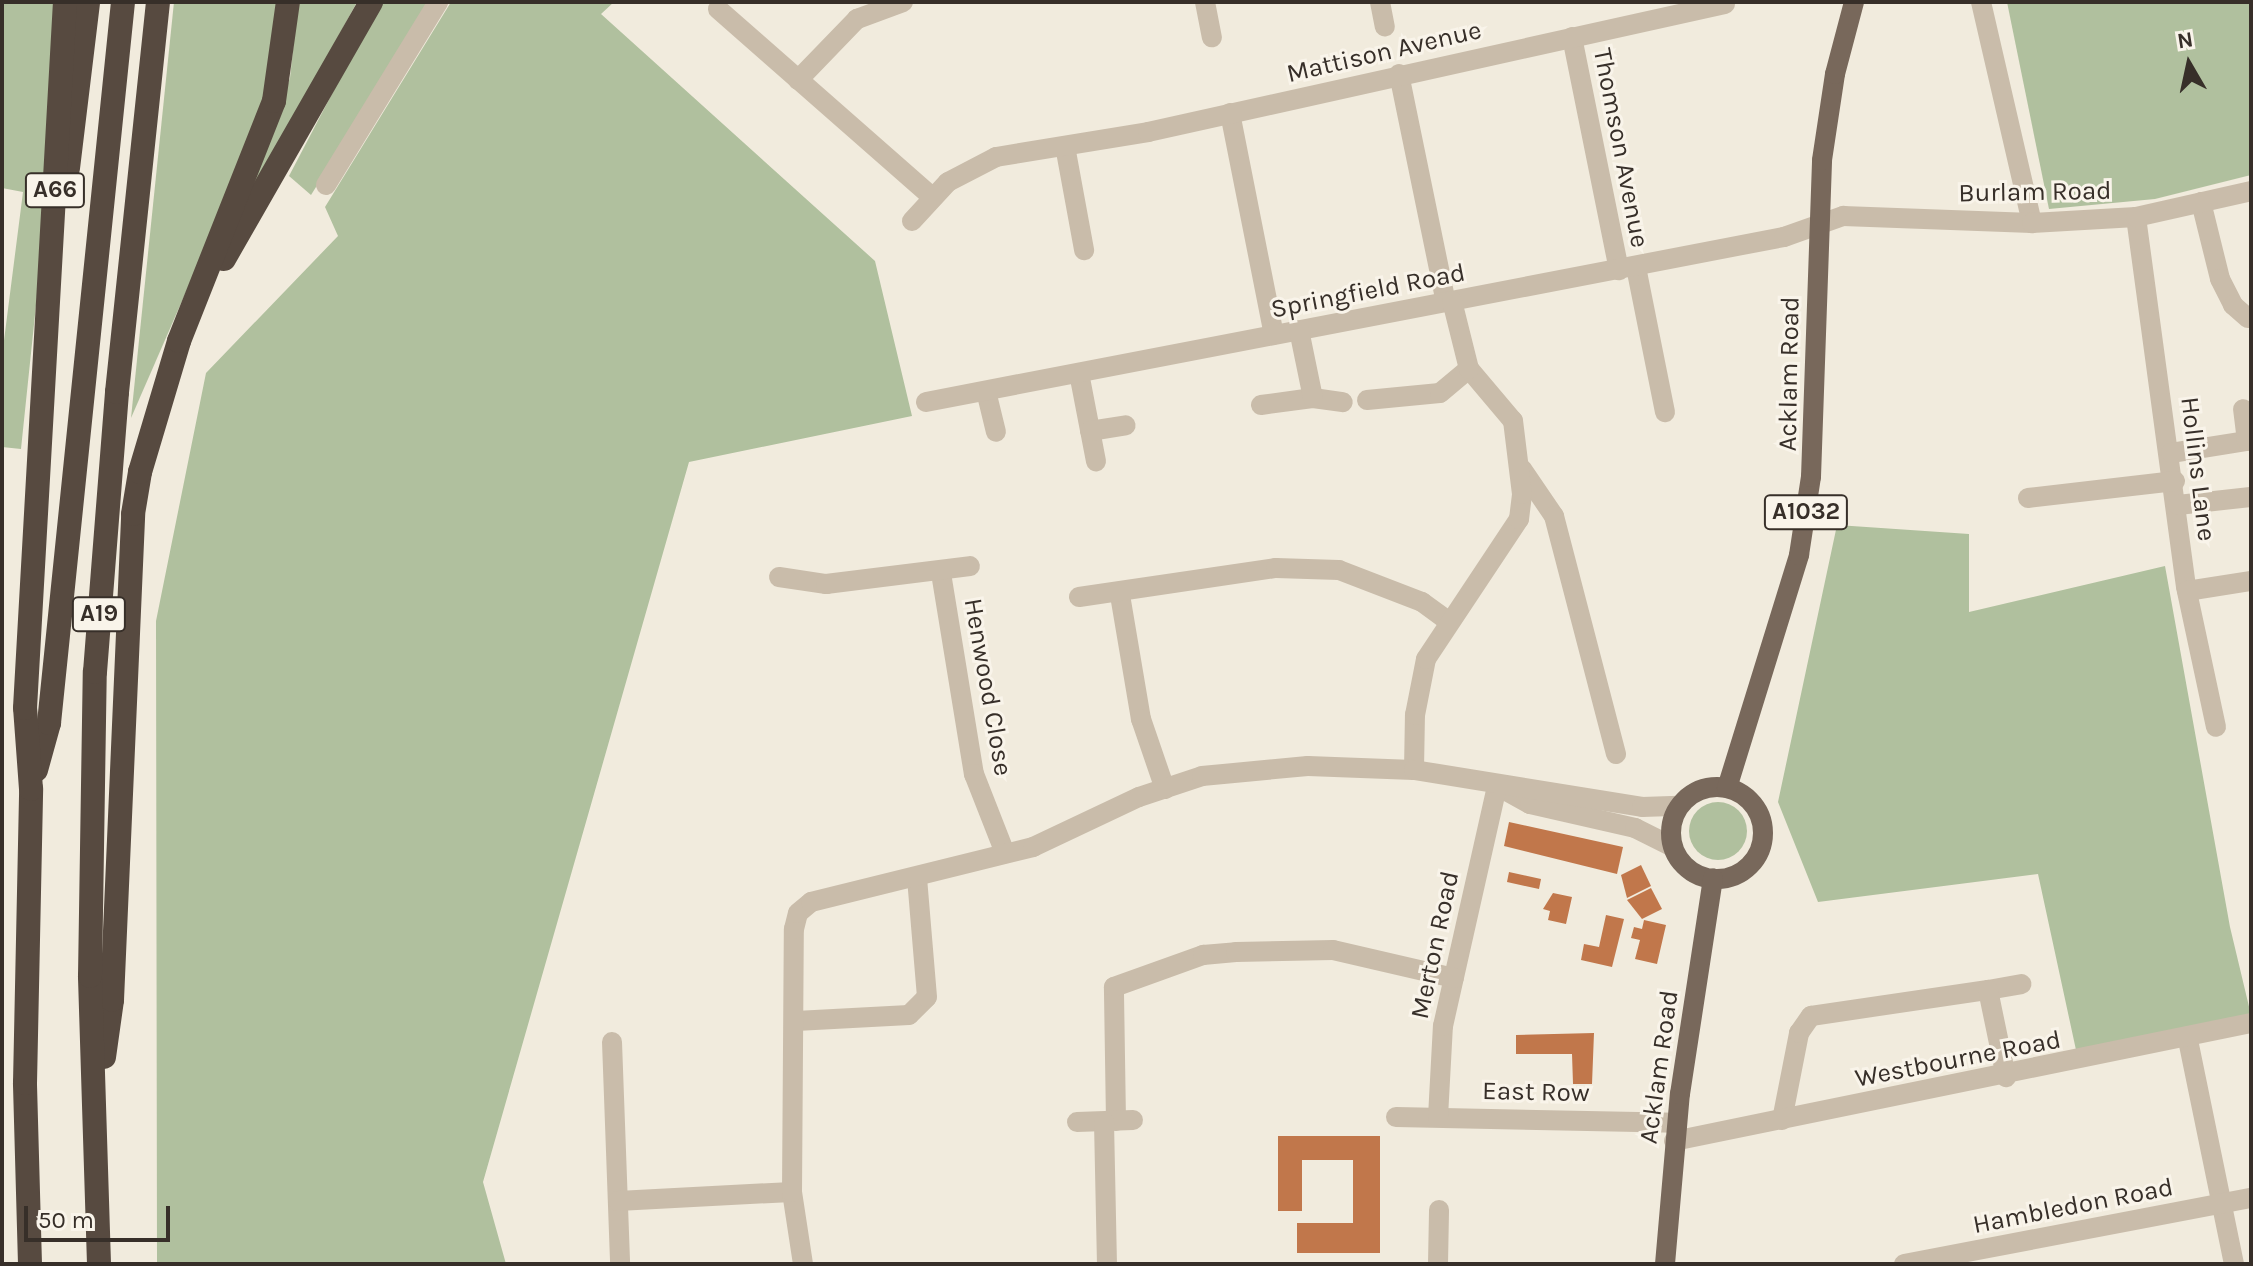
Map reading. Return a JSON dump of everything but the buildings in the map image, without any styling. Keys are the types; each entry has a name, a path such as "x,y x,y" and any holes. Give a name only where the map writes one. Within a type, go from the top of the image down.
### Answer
{"highway":[{"name":"A66","path":"31,789 25,708 38,433 52,261 65,2"},
{"name":"A66","path":"52,261 76,123 88,2"},
{"name":"A19","path":"30,1264 25,1053 31,789 49,723 123,2"},
{"name":"A19","path":"99,1264 90,976 95,672 105,531 158,2"},
{"name":"A19","path":"95,1128 112,1000 128,615 140,472 194,305 274,101 288,2"},
{"name":"A19","path":"194,305 252,214 371,2"},
{"name":"A19","path":"94,836 128,615"}],"main road":[{"name":"Acklam Road","path":"1727,788 1799,555 1811,477 1818,225 1826,119 1854,2"},
{"path":"1727,788 1753,804 1763,832 1754,861 1743,871 1713,879 1689,869 1673,847 1673,819 1679,806 1700,790 1727,788"},
{"name":"Acklam Road","path":"1665,1264 1675,1132 1713,879"}],"street":[{"path":"326,185 438,2"},
{"path":"798,80 857,19 903,2"},
{"path":"1205,2 1212,37"},
{"path":"1380,2 1385,27"},
{"path":"1981,2 2032,223"},
{"name":"Mattison Avenue","path":"912,221 932,197 971,167 996,157 1148,132 1725,4"},
{"path":"718,9 932,197"},
{"name":"Thomson Avenue","path":"1572,37 1665,412"},
{"path":"1399,74 1449,301 1474,374 1513,421 1522,469 1519,519 1448,621 1426,659 1415,715 1414,770"},
{"path":"1230,113 1274,335"},
{"path":"1065,146 1084,250"},
{"name":"Burlam Road","path":"1818,225 1843,216 2032,223 2136,217 2251,191"},
{"path":"2201,202 2220,279 2233,305 2248,318"},
{"name":"Hollins Lane","path":"2136,217 2175,481 2187,591 2216,727"},
{"name":"Springfield Road","path":"926,402 1628,268 1818,225"},
{"path":"1299,330 1313,398"},
{"path":"1079,373 1096,461"},
{"path":"1367,400 1440,393 1474,374"},
{"path":"986,391 996,432"},
{"path":"1261,405 1313,398 1343,402"},
{"path":"2171,453 2247,441 2243,409"},
{"path":"1090,431 1126,425"},
{"path":"1522,469 1548,499 1554,516 1616,754"},
{"path":"2028,498 2175,481"},
{"path":"2178,505 2251,497"},
{"path":"779,577 826,584 941,573 970,566"},
{"path":"1079,597 1120,595 1276,568 1339,570 1422,602 1448,621"},
{"name":"Henwood Close","path":"941,573 974,774 1005,853"},
{"path":"2187,591 2251,581"},
{"path":"1120,595 1141,719 1165,789"},
{"path":"803,1264 792,1192 798,913 811,902 917,879 1033,847 1202,776 1308,766 1414,770 1497,786 1538,786 1642,807 1679,806"},
{"path":"1497,786 1530,804 1635,828 1673,847"},
{"name":"Merton Road","path":"1438,1117 1437,1067 1497,786"},
{"path":"796,1021 909,1015 927,997 917,879"},
{"path":"1107,1264 1118,1121 1114,987 1203,955 1249,952 1333,950 1454,978"},
{"path":"1782,1120 1799,1033 1811,1016 2021,984"},
{"path":"1988,990 2006,1077"},
{"name":"Westbourne Road","path":"1675,1132 1782,1120 2188,1040 2251,1023"},
{"path":"2188,1040 2234,1264"},
{"path":"612,1042 620,1264"},
{"name":"East Row","path":"1396,1117 1675,1132"},
{"path":"1077,1122 1118,1121"},
{"path":"618,1201 792,1192"},
{"name":"Hambledon Road","path":"1904,1264 2251,1198"},
{"path":"1438,1264 1439,1210"}],"green space":[{"path":"2,2 60,2 45,219 21,449 2,447 2,356 23,192 2,188"},
{"path":"174,2 279,2 272,78 243,161 131,418"},
{"path":"298,2 357,2 253,193 248,191 290,78"},
{"path":"380,2 431,2 311,195 289,176"},
{"path":"451,2 614,2 601,14 875,261 912,416 689,462 483,1182 506,1264 157,1264 156,621 206,373 338,236 325,207"},
{"path":"2007,2 2251,2 2251,175 2155,199 2049,209"},
{"path":"1837,525 1969,534 1969,612 2165,566 2230,927 2251,1015 2076,1050 2038,874 1818,902 1778,802"},
{"path":"1718,802 1729,804 1738,811 1745,820 1745,842 1738,851 1729,858 1718,860 1707,858 1698,851 1691,842 1689,831 1691,820 1698,811 1707,804"}]}
